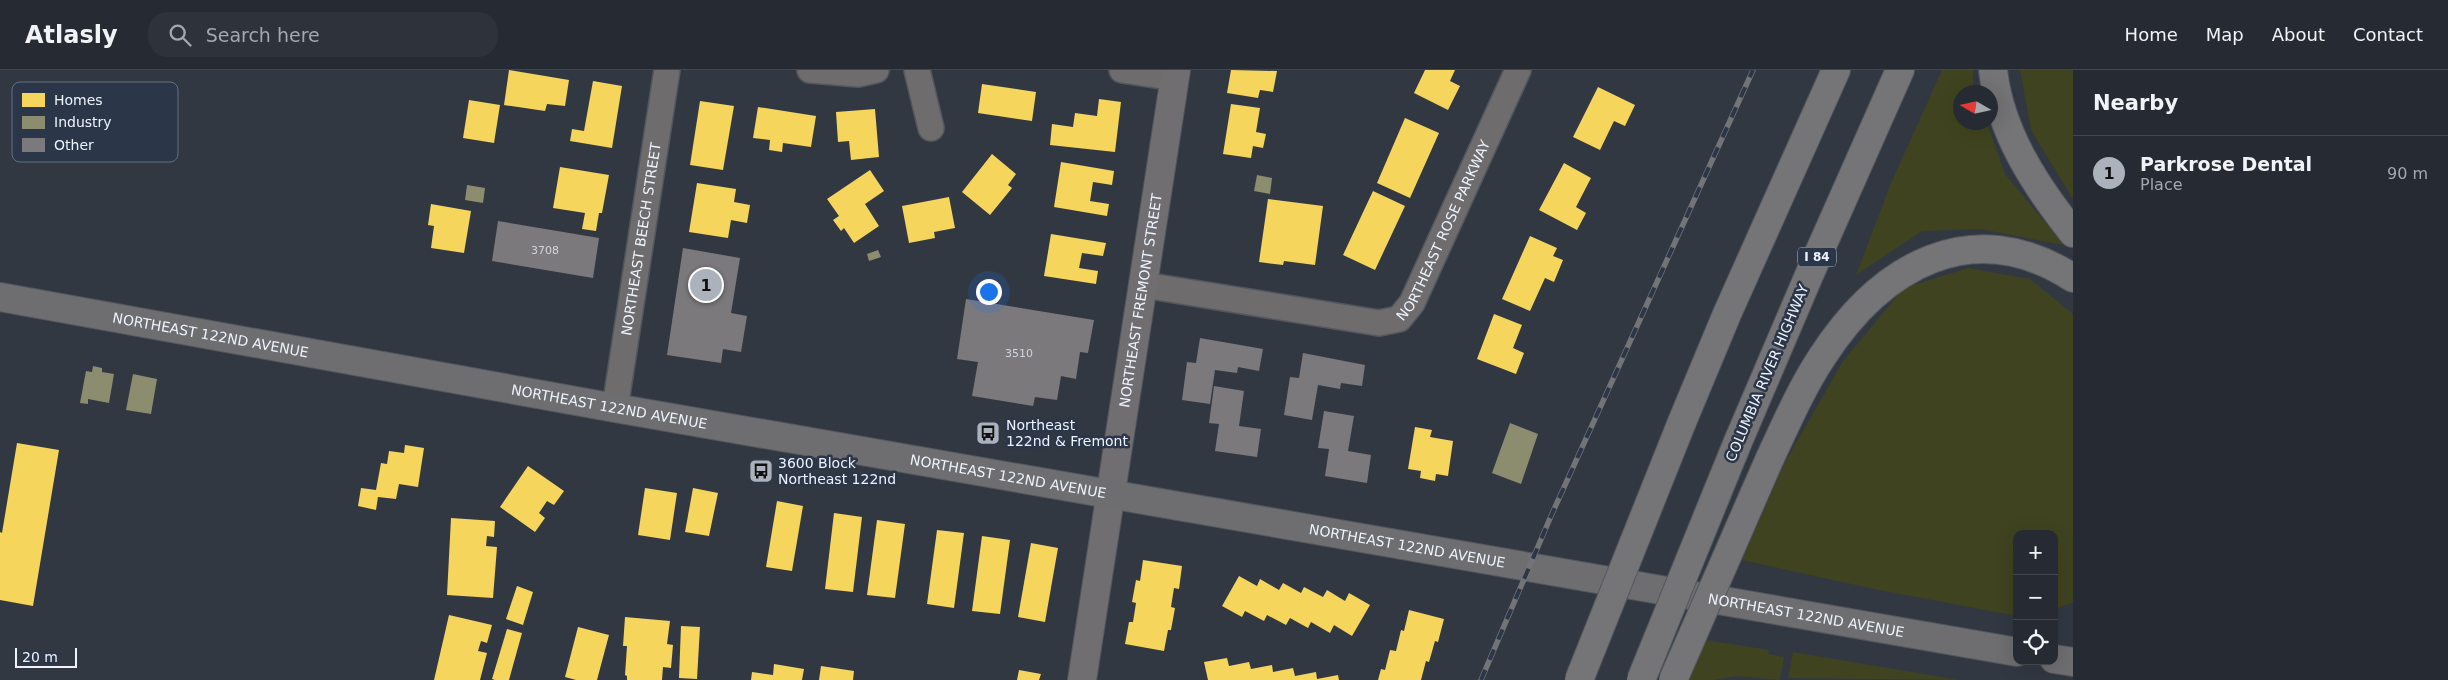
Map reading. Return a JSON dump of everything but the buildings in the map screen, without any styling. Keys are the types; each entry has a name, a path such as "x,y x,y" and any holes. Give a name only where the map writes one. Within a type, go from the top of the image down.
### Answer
{"highway":[{"path":"1579,680 1727,314 1836,70"},
{"name":"COLUMBIA RIVER HIGHWAY","path":"1641,680 1736,444 1900,70"},
{"path":"1993,70 2000,108 2011,137 2030,173 2073,232"},
{"path":"1673,680 1770,458 1806,384 1840,330 1861,306 1900,274 1948,253 1981,248 2010,251 2033,257 2073,278"}],"main road":[{"name":"NORTHEAST 122ND AVENUE","path":"0,298 615,408 2013,651"},
{"path":"2058,659 2073,662"}],"street":[{"name":"NORTHEAST BEECH STREET","path":"615,408 667,70"},
{"path":"810,70 858,74 876,70"},
{"path":"917,70 931,128"},
{"path":"1122,70 1176,74"},
{"name":"NORTHEAST ROSE PARKWAY","path":"1144,285 1379,323 1399,319 1412,304 1518,70"},
{"name":"NORTHEAST FREMONT STREET","path":"1082,680 1176,74"}],"green space":[{"path":"1942,70 1973,70 1974,85 1953,85 1953,130 1989,130 2005,174 2064,245 1980,229 1922,231 1856,275 1891,183"},
{"path":"2020,70 2073,70 2073,199 2031,130"},
{"path":"1968,268 2030,279 2073,314 2073,602 2058,608 2058,530 2013,530 2013,615 1874,589 1742,560 1784,464 1843,361 1904,288"},
{"path":"1706,640 1769,650 1768,654 1784,657 1780,680 1735,676 1714,680 1689,680"},
{"path":"1793,652 1959,680 1788,678"}],"railway":[{"path":"1481,680 1551,516 1753,70"}],"place":[{"name":"Parkrose Dental","path":"706,285"},
{"name":"Northeast 122nd & Fremont","path":"988,433"},
{"name":"3600 Block Northeast 122nd","path":"761,471"}]}
